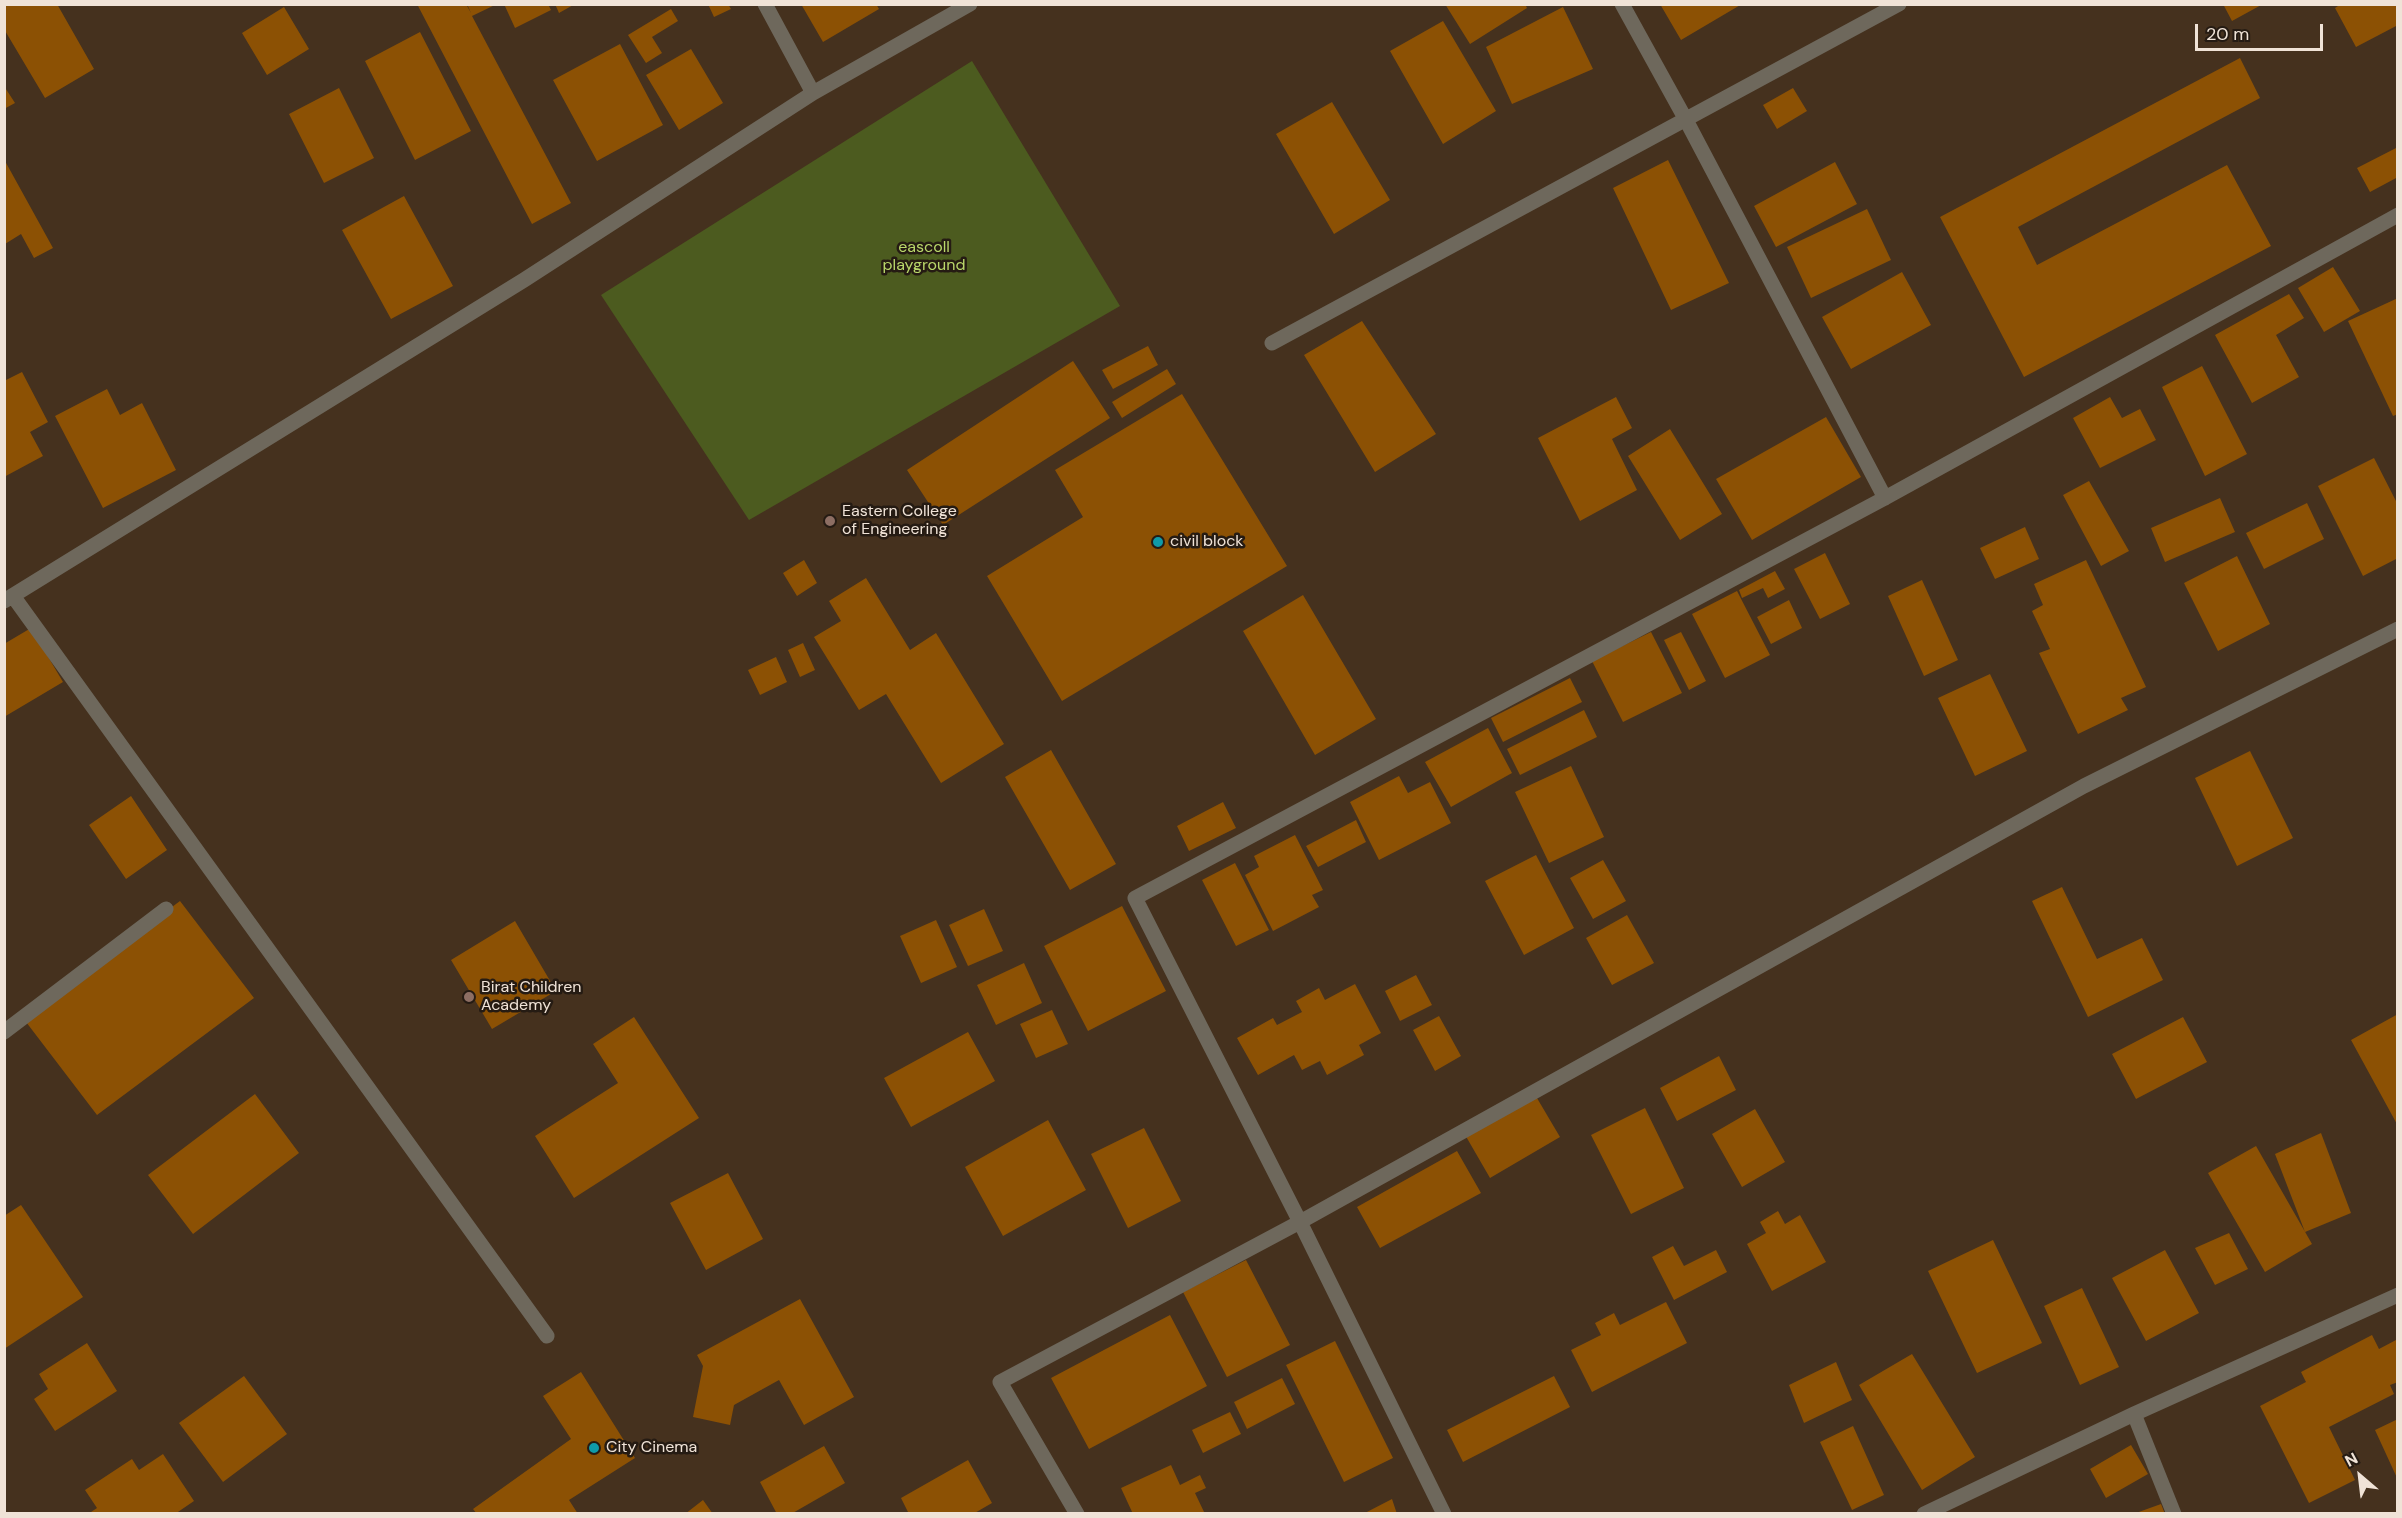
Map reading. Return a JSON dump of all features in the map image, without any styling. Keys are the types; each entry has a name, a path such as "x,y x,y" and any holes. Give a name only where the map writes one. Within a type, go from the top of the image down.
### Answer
{"street":[{"path":"765,4 813,93"},
{"path":"547,1336 9,598 524,280 813,93 970,4"},
{"path":"1622,4 1886,498"},
{"path":"1272,343 1899,4"},
{"path":"1444,1514 1136,898 1886,498 2397,215"},
{"path":"1077,1514 1000,1382 1300,1222 2084,786 2397,629"},
{"path":"4,1032 166,909"},
{"path":"1924,1514 2134,1414 2397,1295"},
{"path":"2134,1414 2174,1514"}],"green space":[{"name":"eascoll playground","path":"972,61 1120,306 749,520 601,295"}],"building":[{"path":"4,4 57,4 94,69 45,98 4,29"},
{"path":"417,4 466,4 471,13 467,4 497,4 472,16 571,203 532,224"},
{"path":"504,4 548,4 551,10 515,28"},
{"path":"555,4 575,4 559,13"},
{"path":"708,4 728,4 731,9 714,17"},
{"path":"801,4 876,4 879,9 823,42"},
{"path":"1445,4 1525,4 1527,8 1470,44"},
{"path":"1660,4 1742,4 1681,40"},
{"path":"2223,4 2263,4 2232,21"},
{"path":"2341,4 2398,4 2398,25 2356,47 2335,8"},
{"path":"284,7 309,49 267,75 242,33"},
{"path":"1563,7 1593,69 1512,104 1486,47"},
{"path":"671,9 678,21 652,37 662,53 646,63 628,35"},
{"path":"1443,21 1496,111 1443,144 1390,51"},
{"path":"420,32 471,131 415,160 365,61"},
{"path":"620,44 663,125 597,161 553,80"},
{"path":"691,49 723,103 679,130 646,75"},
{"path":"2240,58 2260,98 2018,227 2037,265 2227,165 2271,246 2024,377 1940,217"},
{"path":"4,86 15,103 4,109"},
{"path":"339,88 374,158 324,183 289,114"},
{"path":"1793,88 1807,111 1777,129 1763,105"},
{"path":"1332,102 1390,200 1334,234 1276,134"},
{"path":"2398,147 2398,177 2370,192 2357,168"},
{"path":"1668,160 1729,283 1671,310 1613,188"},
{"path":"5,161 53,248 34,258 21,234 5,244"},
{"path":"1835,162 1857,204 1776,247 1754,206"},
{"path":"404,196 453,286 391,319 342,230"},
{"path":"1867,209 1891,260 1811,298 1787,247"},
{"path":"2333,267 2360,311 2324,332 2298,288"},
{"path":"1902,272 1931,325 1851,369 1822,317"},
{"path":"2289,294 2304,318 2276,335 2299,377 2252,403 2215,335"},
{"path":"2398,298 2398,414 2393,416 2348,321"},
{"path":"1362,321 1436,434 1375,472 1304,355"},
{"path":"1148,346 1158,365 1113,389 1102,370"},
{"path":"1073,361 1110,418 943,525 907,470"},
{"path":"2202,366 2247,454 2205,476 2162,387"},
{"path":"1167,369 1176,384 1122,418 1112,402"},
{"path":"22,372 48,422 30,432 43,456 4,477 4,381"},
{"path":"107,389 120,415 142,403 176,470 103,508 55,416"},
{"name":"civil block","path":"1182,394 1287,566 1062,701 987,576 1083,517 1055,470"},
{"path":"1616,397 1632,428 1612,439 1637,490 1580,521 1538,438"},
{"path":"2110,397 2122,418 2140,409 2156,440 2100,468 2073,418"},
{"path":"1826,417 1861,477 1752,540 1716,479"},
{"path":"1670,429 1722,514 1680,540 1628,456"},
{"path":"2374,458 2398,505 2398,558 2363,576 2318,486"},
{"path":"2089,481 2129,551 2101,566 2063,495"},
{"path":"2220,498 2235,532 2165,562 2151,528"},
{"path":"2307,503 2324,539 2264,569 2246,533"},
{"path":"2025,527 2039,559 1995,579 1980,548"},
{"path":"1825,553 1850,604 1820,619 1794,569"},
{"path":"2237,556 2270,624 2218,651 2184,583"},
{"path":"804,560 817,583 797,596 783,573"},
{"path":"2086,560 2146,687 2121,698 2128,710 2078,734 2039,653 2050,649 2032,611 2043,605 2034,584"},
{"path":"1775,571 1785,589 1768,598 1763,588 1742,598 1739,590"},
{"path":"866,578 910,650 936,633 1004,744 941,783 886,694 859,710 814,637 841,621 829,601"},
{"path":"1922,580 1958,660 1924,676 1888,596"},
{"path":"1737,591 1770,655 1725,678 1692,614"},
{"path":"1303,595 1376,719 1315,755 1243,631"},
{"path":"1789,600 1802,628 1771,644 1757,617"},
{"path":"31,628 63,682 4,717 4,644"},
{"path":"1651,632 1682,693 1623,722 1592,661"},
{"path":"1681,632 1706,681 1689,690 1664,640"},
{"path":"803,643 815,670 800,677 788,650"},
{"path":"776,657 787,682 760,695 748,670"},
{"path":"1990,674 2027,751 1975,776 1938,698"},
{"path":"1570,678 1582,702 1503,742 1491,718"},
{"path":"1584,710 1597,737 1520,775 1507,749"},
{"path":"1488,728 1512,773 1451,807 1425,762"},
{"path":"1051,750 1116,864 1070,890 1005,777"},
{"path":"2250,751 2293,838 2237,866 2195,778"},
{"path":"1571,766 1604,837 1549,863 1515,792"},
{"path":"1399,776 1408,793 1430,782 1451,823 1379,860 1350,802"},
{"path":"131,796 167,850 126,879 89,825"},
{"path":"1223,802 1236,828 1189,851 1177,826"},
{"path":"1356,820 1366,842 1318,867 1306,846"},
{"path":"1295,835 1323,890 1312,895 1319,907 1273,931 1245,875 1259,867 1254,856"},
{"path":"1536,855 1574,928 1524,955 1485,881"},
{"path":"1603,860 1626,901 1593,919 1570,878"},
{"path":"1235,863 1269,930 1236,946 1202,880"},
{"path":"2062,887 2097,959 2142,938 2163,980 2088,1017 2032,901"},
{"path":"180,901 254,998 97,1115 23,1018"},
{"path":"1122,906 1166,991 1088,1031 1044,946"},
{"path":"984,909 1003,951 968,966 949,925"},
{"path":"1627,915 1654,963 1612,985 1586,938"},
{"path":"936,920 957,967 921,983 900,936"},
{"path":"515,921 556,991 492,1029 451,960"},
{"path":"1024,963 1042,1003 996,1025 977,985"},
{"path":"1416,975 1432,1005 1400,1021 1385,991"},
{"path":"1355,984 1381,1033 1359,1045 1364,1055 1327,1075 1320,1061 1302,1070 1294,1055 1258,1075 1237,1038 1273,1018 1277,1025 1302,1012 1296,1001 1319,988 1325,1000"},
{"path":"1052,1010 1068,1044 1036,1058 1020,1024"},
{"path":"2398,1014 2398,1126 2351,1040"},
{"path":"1439,1016 1461,1056 1435,1071 1413,1030"},
{"path":"634,1017 699,1118 574,1198 535,1136 618,1083 593,1044"},
{"path":"2183,1017 2207,1062 2136,1099 2112,1054"},
{"path":"968,1032 995,1081 911,1127 884,1078"},
{"path":"1719,1056 1736,1090 1677,1121 1660,1088"},
{"path":"1534,1093 1560,1137 1490,1178 1464,1133"},
{"path":"255,1094 299,1153 193,1234 148,1175"},
{"path":"1645,1108 1684,1188 1631,1214 1591,1135"},
{"path":"1755,1109 1785,1162 1742,1187 1712,1134"},
{"path":"1048,1120 1086,1190 1003,1236 965,1167"},
{"path":"1144,1128 1181,1201 1128,1228 1091,1154"},
{"path":"2321,1133 2351,1213 2305,1232 2275,1154"},
{"path":"2256,1146 2312,1244 2265,1272 2208,1173"},
{"path":"1457,1151 1481,1193 1380,1248 1357,1207"},
{"path":"728,1173 763,1239 706,1270 670,1203"},
{"path":"21,1205 83,1297 4,1349 4,1216"},
{"path":"1778,1211 1785,1224 1800,1215 1826,1262 1772,1291 1747,1244 1766,1233 1760,1222"},
{"path":"2229,1233 2248,1269 2215,1285 2195,1248"},
{"path":"1993,1240 2042,1343 1977,1373 1928,1271"},
{"path":"1673,1246 1684,1266 1716,1250 1727,1272 1674,1300 1652,1257"},
{"path":"2165,1250 2199,1313 2146,1341 2112,1278"},
{"path":"1246,1260 1290,1345 1227,1377 1183,1292"},
{"path":"2082,1288 2119,1367 2080,1385 2044,1306"},
{"path":"800,1299 854,1397 804,1425 779,1380 734,1405 730,1425 693,1417 703,1366 697,1355"},
{"path":"1666,1302 1687,1343 1592,1392 1571,1350 1601,1335 1595,1323 1614,1313 1620,1325"},
{"path":"1170,1315 1207,1386 1089,1449 1051,1378"},
{"path":"2372,1335 2379,1349 2396,1340 2398,1343 2398,1382 2390,1385 2394,1394 2329,1427 2355,1480 2309,1503 2260,1406 2306,1382 2301,1372"},
{"path":"1335,1341 1393,1458 1344,1482 1286,1365"},
{"path":"87,1343 117,1391 55,1431 34,1399 48,1389 39,1374"},
{"path":"1912,1354 1975,1457 1922,1490 1859,1385"},
{"path":"1836,1362 1852,1400 1804,1423 1789,1385"},
{"name":"City Cinema","path":"581,1372 635,1458 569,1500 578,1514 477,1514 473,1509 571,1439 543,1396"},
{"path":"244,1376 287,1434 223,1482 179,1423"},
{"path":"1554,1376 1570,1407 1463,1462 1447,1430"},
{"path":"1282,1378 1295,1404 1247,1429 1234,1402"},
{"path":"1230,1412 1241,1434 1203,1453 1192,1430"},
{"path":"2398,1419 2398,1480 2375,1430"},
{"path":"1853,1426 1884,1495 1852,1510 1820,1442"},
{"path":"2131,1445 2148,1474 2106,1498 2090,1469"},
{"path":"824,1446 845,1483 791,1514 777,1514 760,1482"},
{"path":"163,1454 194,1501 175,1514 88,1514 97,1508 85,1490 132,1459 139,1470"},
{"path":"968,1460 992,1503 973,1514 909,1514 901,1498"},
{"path":"1171,1465 1180,1485 1200,1475 1206,1488 1195,1493 1205,1514 1133,1514 1121,1488"},
{"path":"1392,1499 1397,1514 1363,1514"},
{"path":"703,1500 713,1514 685,1514"},
{"path":"2161,1504 2165,1514 2136,1514 2136,1513"}],"place":[{"name":"Eastern College of Engineering","path":"830,521"},
{"name":"civil block","path":"1158,542"},
{"name":"Birat Children Academy","path":"469,997"},
{"name":"City Cinema","path":"594,1448"}]}
